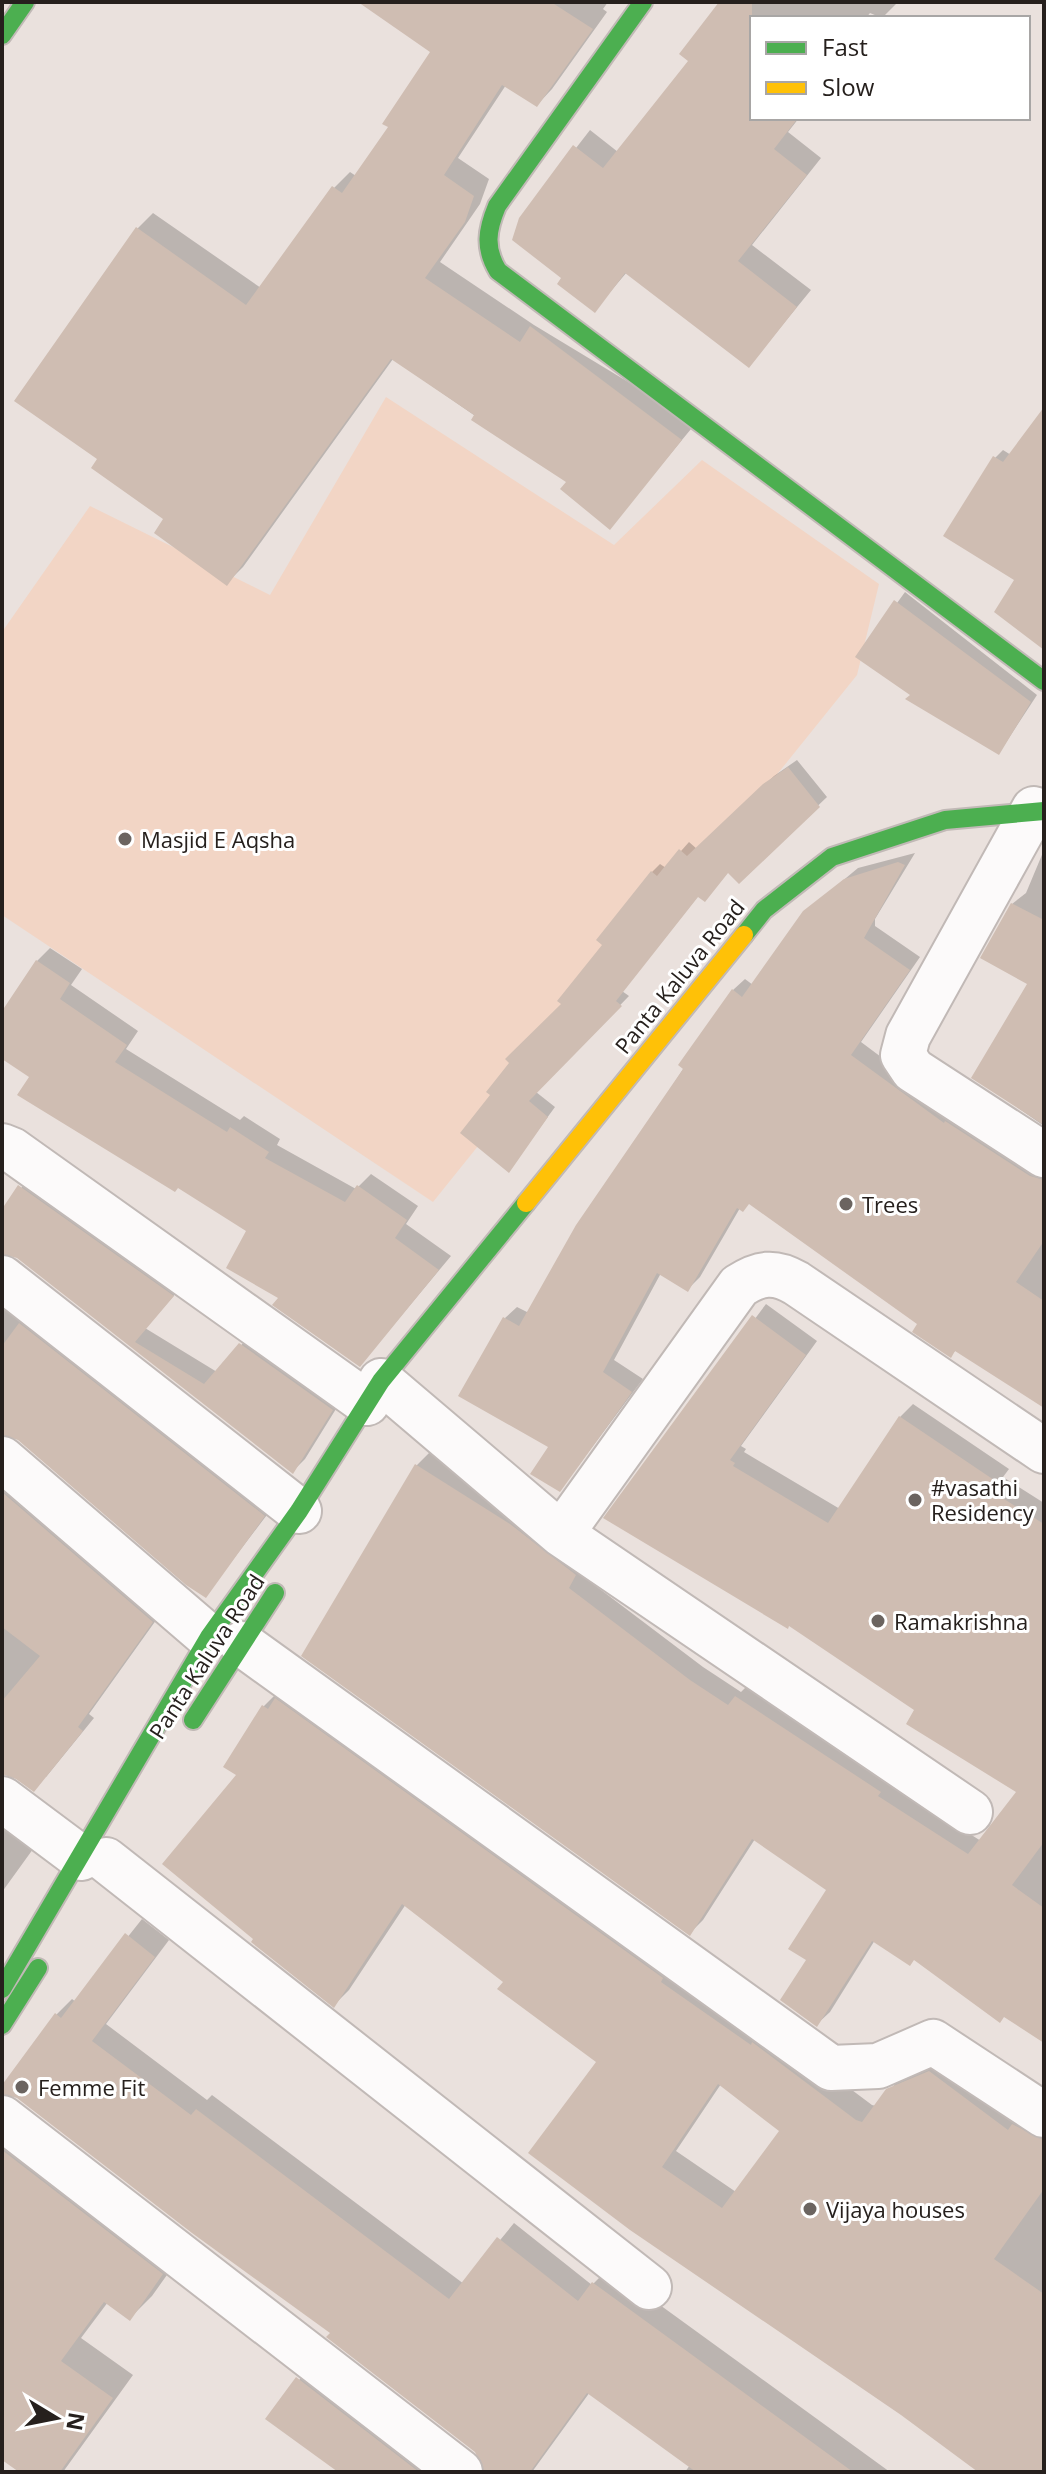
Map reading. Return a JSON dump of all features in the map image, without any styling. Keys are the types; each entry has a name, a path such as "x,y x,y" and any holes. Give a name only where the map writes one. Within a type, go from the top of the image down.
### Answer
{"main road":[{"path":"2,35 25,2"},
{"path":"643,2 497,206 484,244 489,259 510,281 1044,681"},
{"name":"Panta Kaluva Road","path":"2,1989 100,1859 299,1511 386,1401 439,1308 764,910 832,857 945,820 1039,810"},
{"name":"Panta Kaluva Road","path":"386,1401 439,1308"},
{"name":"Panta Kaluva Road","path":"186,1732 225,1640 284,1580"},
{"path":"2,2025 50,1949"}],"street":[{"path":"1039,810 908,1036 903,1055 913,1070 1044,1155"},
{"path":"2,1146 386,1401 561,1534 970,1812"},
{"path":"561,1534 739,1286 754,1276 771,1273 796,1283 1044,1451"},
{"path":"2,1278 299,1511"},
{"path":"2,1459 225,1640 831,2068 878,2066 933,2042 1044,2115"},
{"path":"2,1799 100,1859 649,2287"},
{"path":"2,2118 460,2472"}],"shaded area":[{"path":"386,397 614,545 702,460 879,584 857,675 433,1202 2,915 2,632 90,506 270,595"}],"building":[{"path":"358,2 551,2 593,29 537,107 502,85 444,175 474,196 465,222 425,278 520,342 530,326 682,440 610,530 560,489 566,482 471,420 474,415 391,359 227,586 154,533 163,519 91,468 97,459 14,401 136,227 246,305 332,186 342,193 388,127 382,124 430,52"},
{"path":"719,2 752,2 750,120 796,120 774,149 807,175 738,261 797,307 749,368 625,273 595,313 557,284 561,278 512,240 519,218 573,145 603,168 688,61 679,54"},
{"path":"1044,407 1044,650 994,612 1014,580 943,536 993,456 1003,462"},
{"path":"894,600 1031,702 999,755 905,699 910,695 855,657"},
{"path":"788,767 820,807 739,884 728,873 705,902 698,897 616,1001 622,1006 529,1101 548,1117 509,1173 460,1133 490,1095 486,1092 509,1063 505,1059 561,1004 557,1001 602,945 596,940 651,871 657,876 679,849 687,856 763,784"},
{"path":"898,862 905,865 864,938 910,970 851,1055 944,1123 1030,1176 1044,1180 1044,1241 1016,1282 1044,1301 1044,1408 955,1351 951,1358 912,1332 917,1324 749,1204 743,1212 737,1208 688,1292 657,1273 603,1372 632,1392 560,1492 530,1474 548,1447 458,1396 503,1317 519,1326 576,1225 683,1069 678,1065 732,989 742,997 803,911 844,879"},
{"path":"1011,903 1044,920 1044,1125 971,1078 1027,984 980,958"},
{"path":"36,960 70,983 60,999 127,1045 115,1062 227,1132 230,1127 269,1152 265,1158 345,1202 357,1185 407,1220 395,1238 439,1270 360,1367 272,1305 278,1298 226,1268 246,1231 178,1188 175,1192 17,1095 29,1077 2,1059 2,1011"},
{"path":"18,1185 174,1296 135,1342 204,1384 239,1343 333,1410 293,1474 17,1258 2,1254 2,1209"},
{"path":"752,1315 806,1355 730,1460 735,1463 733,1466 828,1523 899,1416 997,1482 991,1491 1044,1524 1044,1842 1012,1885 1044,1908 1044,2043 1004,2017 1000,2023 914,1960 910,1966 872,1941 817,2027 780,2000 806,1960 788,1949 826,1890 752,1839 690,1936 301,1656 415,1464 510,1524 576,1575 569,1588 690,1680 728,1705 735,1696 881,1792 878,1796 968,1854 1016,1792 906,1724 914,1710 789,1626 788,1629 603,1518"},
{"path":"19,1323 265,1516 206,1598 186,1585 18,1440 2,1435 2,1346"},
{"path":"2,1492 153,1622 78,1727 83,1731 34,1792 16,1779 2,1774 2,1701 40,1656 2,1627"},
{"path":"275,1698 663,1978 661,1982 751,2045 752,2042 856,2120 862,2122 886,2089 929,2071 1008,2130 1012,2124 1044,2140 1044,2189 994,2259 1044,2294 1044,2472 978,2472 901,2415 630,2230 528,2153 596,2062 497,1989 503,1982 402,1904 334,2008 251,1942 253,1939 162,1864 236,1775 223,1767 262,1705 268,1709","holes":["718,2084 779,2131 722,2208 662,2167"]},
{"path":"125,1933 155,1957 92,2041 191,2115 196,2109 449,2299 497,2237 578,2301 592,2282 853,2472 696,2472 587,2393 530,2472 484,2472 475,2452 326,2337 330,2333 192,2233 17,2098 2,2094 2,2085 55,2013 61,2018"},
{"path":"2,2150 163,2274 130,2321 104,2302 61,2361 113,2398 60,2472 19,2472 2,2460"},
{"path":"296,2377 419,2472 338,2472 265,2419"}],"traffic: fast":[{"path":"2,35 25,2"},
{"path":"643,2 497,206 488,239 498,271 1044,681"},
{"path":"744,935 764,910 832,857 945,820 1044,811"},
{"path":"2,1989 209,1637 299,1511 381,1381 526,1203"},
{"path":"193,1720 275,1593"},
{"path":"2,2025 38,1968"}],"traffic: slow":[{"path":"526,1203 744,935"}],"place":[{"name":"Masjid E Aqsha","path":"125,839"},
{"name":"Trees","path":"846,1204"},
{"name":"#vasathi Residency","path":"915,1500"},
{"name":"Ramakrishna","path":"878,1621"},
{"name":"Femme Fit","path":"22,2087"},
{"name":"Vijaya houses","path":"810,2209"}]}
